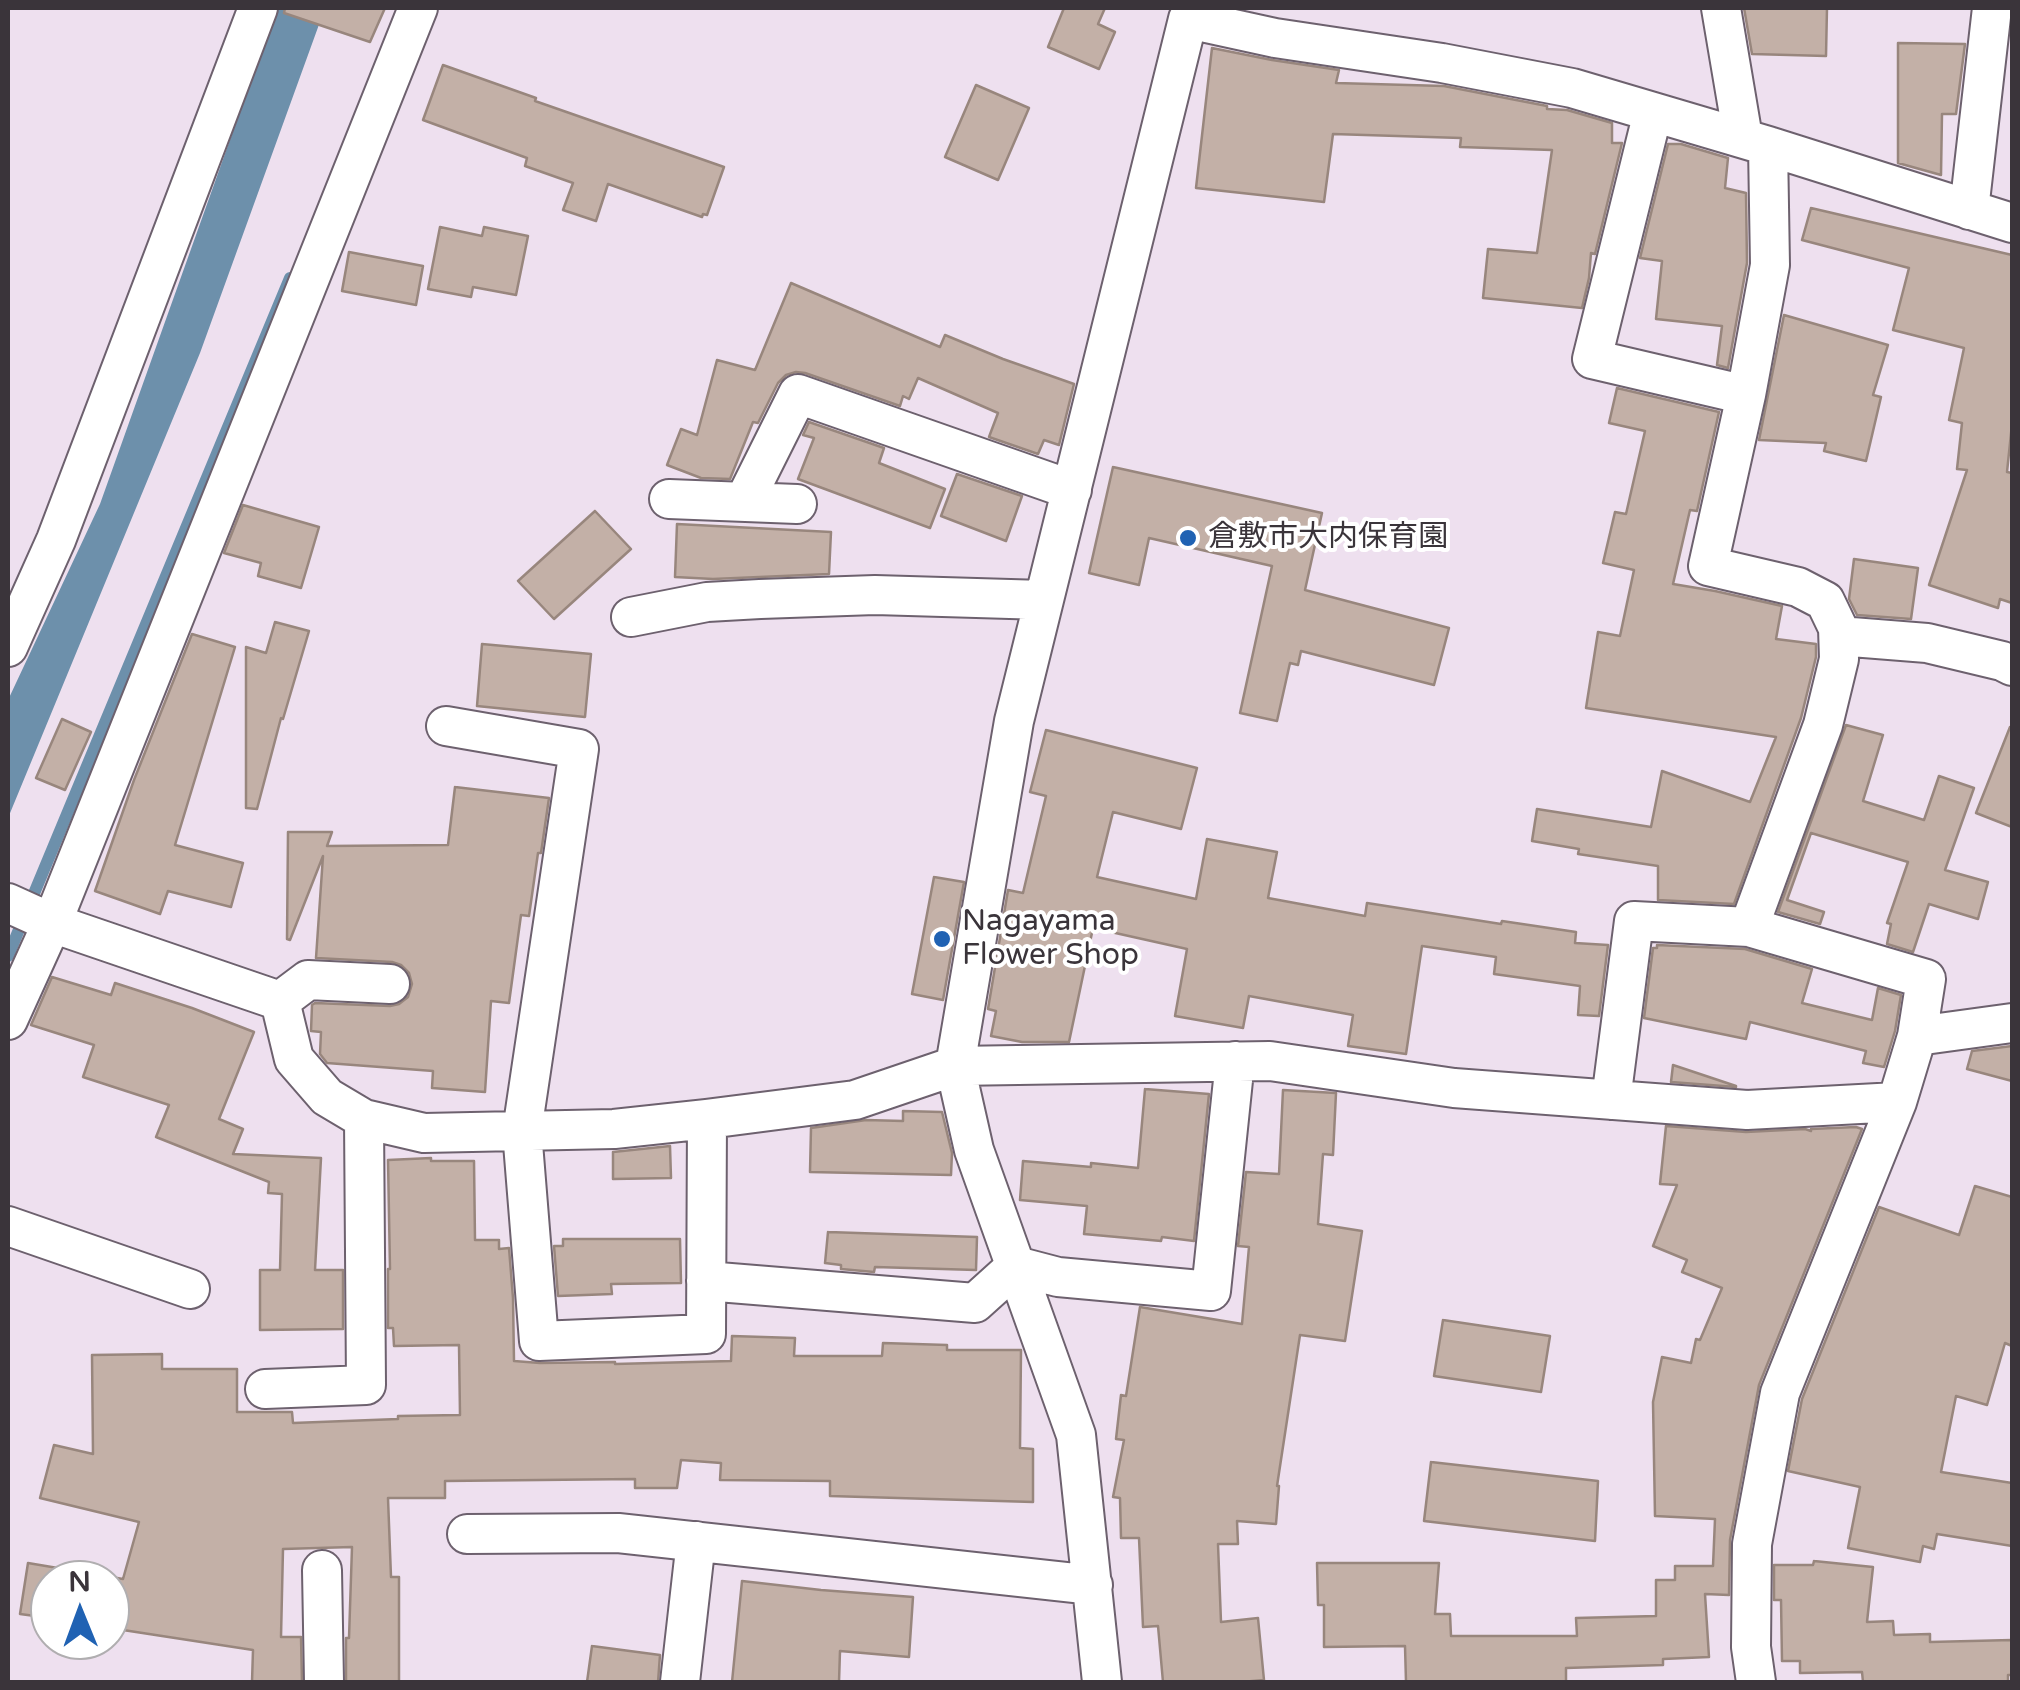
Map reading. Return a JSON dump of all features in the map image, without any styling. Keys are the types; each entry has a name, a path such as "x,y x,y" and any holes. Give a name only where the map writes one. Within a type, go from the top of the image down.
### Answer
{"street":[{"path":"8,647 56,540 258,8"},
{"path":"8,1020 52,923 418,8"},
{"path":"1721,8 1756,142 1770,265 1708,566 1798,587 1825,600 1838,628 1839,660 1823,725 1749,927"},
{"path":"1969,210 1992,8"},
{"path":"1102,1682 1076,1435 974,1150 955,1066 1014,722 1189,12 1276,38 1442,62 1572,88 2012,224"},
{"path":"1653,112 1592,360 1746,395"},
{"path":"744,502 798,394 1072,490"},
{"path":"668,499 797,504"},
{"path":"631,617 707,602 760,599 875,595 1044,600"},
{"path":"1838,636 1927,643 2012,666"},
{"path":"446,726 578,750 522,1131 539,1341 706,1334 708,1119"},
{"path":"8,903 52,923 280,1001"},
{"path":"1611,1100 1634,921 1749,927 1926,978 1918,1036 1897,1102 1780,1393 1752,1544 1750,1647 1756,1682"},
{"path":"280,1001 308,980 390,984"},
{"path":"280,1001 294,1059 327,1098 364,1118 424,1133 614,1129 708,1119 855,1100 955,1066 1270,1061 1454,1088 1747,1110 1897,1102"},
{"path":"1918,1036 2012,1023"},
{"path":"1016,1266 1058,1277 1211,1290 1236,1061"},
{"path":"264,1388 366,1385 364,1118"},
{"path":"8,1226 190,1290"},
{"path":"706,1281 975,1303 1016,1266"},
{"path":"467,1534 618,1532 1093,1585"},
{"path":"680,1682 696,1541"},
{"path":"322,1570 324,1682"}],"water":[{"path":"277,8 325,8 200,353 8,818 8,700 100,504"}],"building":[{"path":"285,8 385,8 370,42 284,13"},
{"path":"1064,8 1105,8 1098,24 1115,32 1099,69 1048,47"},
{"path":"1744,8 1827,8 1826,56 1752,54"},
{"path":"1898,43 1965,44 1956,114 1942,114 1941,175 1898,163"},
{"path":"1212,48 1339,70 1336,83 1444,86 1567,110 1612,123 1612,143 1622,143 1595,254 1591,253 1582,308 1483,298 1488,249 1537,253 1552,150 1460,147 1461,138 1333,134 1324,202 1196,188"},
{"path":"443,65 724,167 707,215 702,217 608,184 596,221 563,210 573,183 525,166 527,158 423,120"},
{"path":"976,85 1029,108 998,180 945,157"},
{"path":"1668,144 1728,158 1725,188 1746,193 1747,263 1728,368 1717,365 1722,326 1656,319 1662,261 1640,258"},
{"path":"1811,208 2012,255 2012,424 2007,472 2012,473 2012,603 2000,599 1998,608 1929,585 1967,470 1957,469 1962,423 1949,420 1964,348 1893,330 1909,268 1802,240"},
{"path":"440,227 482,236 484,227 528,236 516,295 473,287 471,297 428,289"},
{"path":"349,252 423,266 416,305 342,291"},
{"path":"791,283 940,347 945,335 1074,384 1059,445 1044,440 1038,454 989,437 998,413 918,378 909,399 903,396 900,406 796,372 778,383 758,423 753,422 730,479 701,478 667,465 681,429 697,435 717,360 755,370"},
{"path":"1784,315 1888,345 1873,395 1881,397 1866,461 1824,451 1826,443 1759,440"},
{"path":"1617,388 1719,412 1697,511 1690,510 1673,584 1782,606 1776,639 1816,644 1801,718 1734,904 1658,900 1658,866 1578,854 1579,849 1532,841 1537,809 1651,827 1662,771 1750,802 1776,737 1586,708 1598,632 1620,636 1634,570 1603,563 1615,512 1626,514 1645,431 1609,423"},
{"path":"809,422 884,448 879,463 945,489 930,528 798,479 814,438 803,435"},
{"path":"1113,467 1322,513 1305,590 1449,628 1434,685 1301,651 1298,665 1290,663 1277,721 1240,713 1272,566 1149,538 1139,585 1089,573"},
{"path":"957,474 1022,496 1006,541 941,516"},
{"path":"243,505 319,527 301,588 258,576 261,563 224,553"},
{"path":"595,511 631,549 554,619 518,581"},
{"path":"677,524 831,532 829,574 675,577"},
{"path":"1854,559 1918,568 1911,619 1857,615 1849,599"},
{"path":"275,622 309,631 257,809 246,808 246,647 266,653"},
{"path":"192,634 235,647 175,845 243,863 231,907 168,891 160,914 95,891"},
{"path":"482,644 591,654 585,717 477,706"},
{"path":"62,719 91,732 65,790 36,778"},
{"path":"1846,725 1883,735 1863,801 1924,820 1939,776 1974,788 1945,870 1988,882 1978,919 1929,904 1913,952 1887,944 1891,924 1887,923 1908,862 1811,833 1787,900 1824,912 1820,924 1778,912"},
{"path":"2012,727 2012,827 1976,813"},
{"path":"1046,730 1197,768 1181,829 1113,812 1097,877 1196,899 1207,839 1277,852 1268,898 1365,916 1367,903 1576,932 1575,943 1608,945 1599,1016 1578,1015 1580,986 1494,974 1496,957 1422,946 1406,1054 1348,1046 1353,1015 1249,996 1243,1028 1175,1016 1187,949 1093,928 1069,1042 1022,1042 991,1036 996,1011 988,1009 1008,890 1023,893 1046,796 1030,792"},
{"path":"455,787 549,798 529,916 521,915 509,1003 491,1001 485,1092 432,1088 433,1071 327,1063 320,1054 321,1032 311,1031 312,1005 390,1006 408,997 412,984 409,973 392,962 316,958 323,856 290,940 287,939 288,832 332,832 327,846 448,845"},
{"name":"Nagayama Flower Shop","path":"934,877 964,882 943,1000 912,994"},
{"path":"1657,945 1745,949 1812,969 1802,1003 1872,1020 1878,988 1901,995 1884,1067 1863,1063 1866,1051 1750,1022 1746,1039 1644,1018 1653,948"},
{"path":"52,977 111,995 115,983 254,1032 219,1119 243,1129 233,1154 321,1158 315,1270 343,1270 343,1329 260,1330 260,1270 280,1270 282,1194 268,1193 269,1182 156,1137 169,1105 83,1077 94,1045 31,1025"},
{"path":"2012,1046 2012,1081 1967,1069 1972,1051"},
{"path":"1673,1065 1736,1086 1736,1087 1671,1082"},
{"path":"1145,1089 1209,1094 1194,1241 1084,1234 1087,1206 1020,1200 1023,1161 1138,1168"},
{"path":"1283,1090 1336,1093 1333,1155 1323,1154 1318,1224 1362,1231 1345,1341 1300,1335 1277,1486 1276,1524 1237,1521 1238,1544 1218,1544 1221,1622 1258,1618 1264,1680 1163,1682 1158,1626 1143,1627 1139,1538 1121,1538 1120,1498 1113,1497 1124,1440 1116,1439 1121,1395 1126,1396 1140,1307 1242,1324 1249,1247 1238,1246 1246,1172 1279,1174"},
{"path":"903,1111 942,1112 952,1153 951,1175 810,1172 811,1128 866,1120 903,1121"},
{"path":"1666,1126 1746,1132 1862,1129 1759,1385 1730,1540 1729,1595 1705,1594 1709,1657 1663,1659 1663,1665 1566,1668 1566,1682 1406,1682 1405,1646 1324,1647 1324,1605 1318,1605 1317,1563 1439,1563 1435,1614 1450,1614 1451,1636 1577,1636 1576,1618 1656,1616 1656,1580 1675,1580 1675,1566 1713,1566 1715,1519 1655,1516 1653,1402 1662,1357 1691,1363 1696,1339 1700,1340 1722,1288 1682,1272 1687,1260 1653,1246 1677,1185 1660,1184"},
{"path":"670,1146 671,1178 613,1179 613,1152"},
{"path":"388,1160 474,1161 475,1240 499,1240 499,1249 509,1248 514,1361 731,1361 732,1336 795,1338 794,1356 882,1356 883,1343 947,1345 947,1350 1021,1350 1020,1448 1033,1449 1033,1502 830,1496 830,1481 720,1480 721,1463 681,1460 677,1488 635,1488 635,1479 445,1481 445,1498 388,1498 391,1577 399,1577 399,1682 346,1682 352,1547 283,1549 281,1637 301,1637 302,1682 252,1682 253,1650 130,1631 128,1560 139,1522 40,1498 54,1445 93,1454 92,1355 162,1354 162,1369 237,1369 237,1412 292,1412 293,1423 460,1415 459,1345 394,1346 393,1328 388,1328"},
{"path":"1975,1186 2012,1197 2012,1346 2005,1343 1987,1405 1956,1396 1941,1472 2012,1483 2012,1546 1937,1534 1934,1549 1923,1546 1920,1562 1848,1548 1860,1487 1788,1471 1802,1399 1879,1207 1959,1235"},
{"path":"828,1232 977,1237 976,1270 841,1269 841,1265 825,1263"},
{"path":"563,1239 680,1239 681,1283 611,1284 612,1294 558,1296 554,1246 563,1246"},
{"path":"1443,1320 1550,1336 1541,1392 1434,1376"},
{"path":"1431,1462 1598,1481 1595,1541 1424,1521"},
{"path":"1814,1561 1873,1567 1867,1622 1893,1621 1894,1635 1930,1634 1930,1642 2012,1640 2012,1675 2008,1675 2008,1682 1863,1682 1862,1672 1800,1673 1800,1661 1782,1661 1781,1600 1774,1600 1774,1565 1813,1565"},
{"path":"30,1563 30,1615 20,1614"},
{"path":"742,1581 913,1597 909,1657 840,1651 839,1682 732,1682"},
{"path":"592,1646 660,1655 658,1682 587,1682"}],"waterway":[{"path":"8,956 290,278"}],"place":[{"name":"倉敷市大内保育園","path":"1188,538"},
{"name":"Nagayama Flower Shop","path":"942,939"}]}
